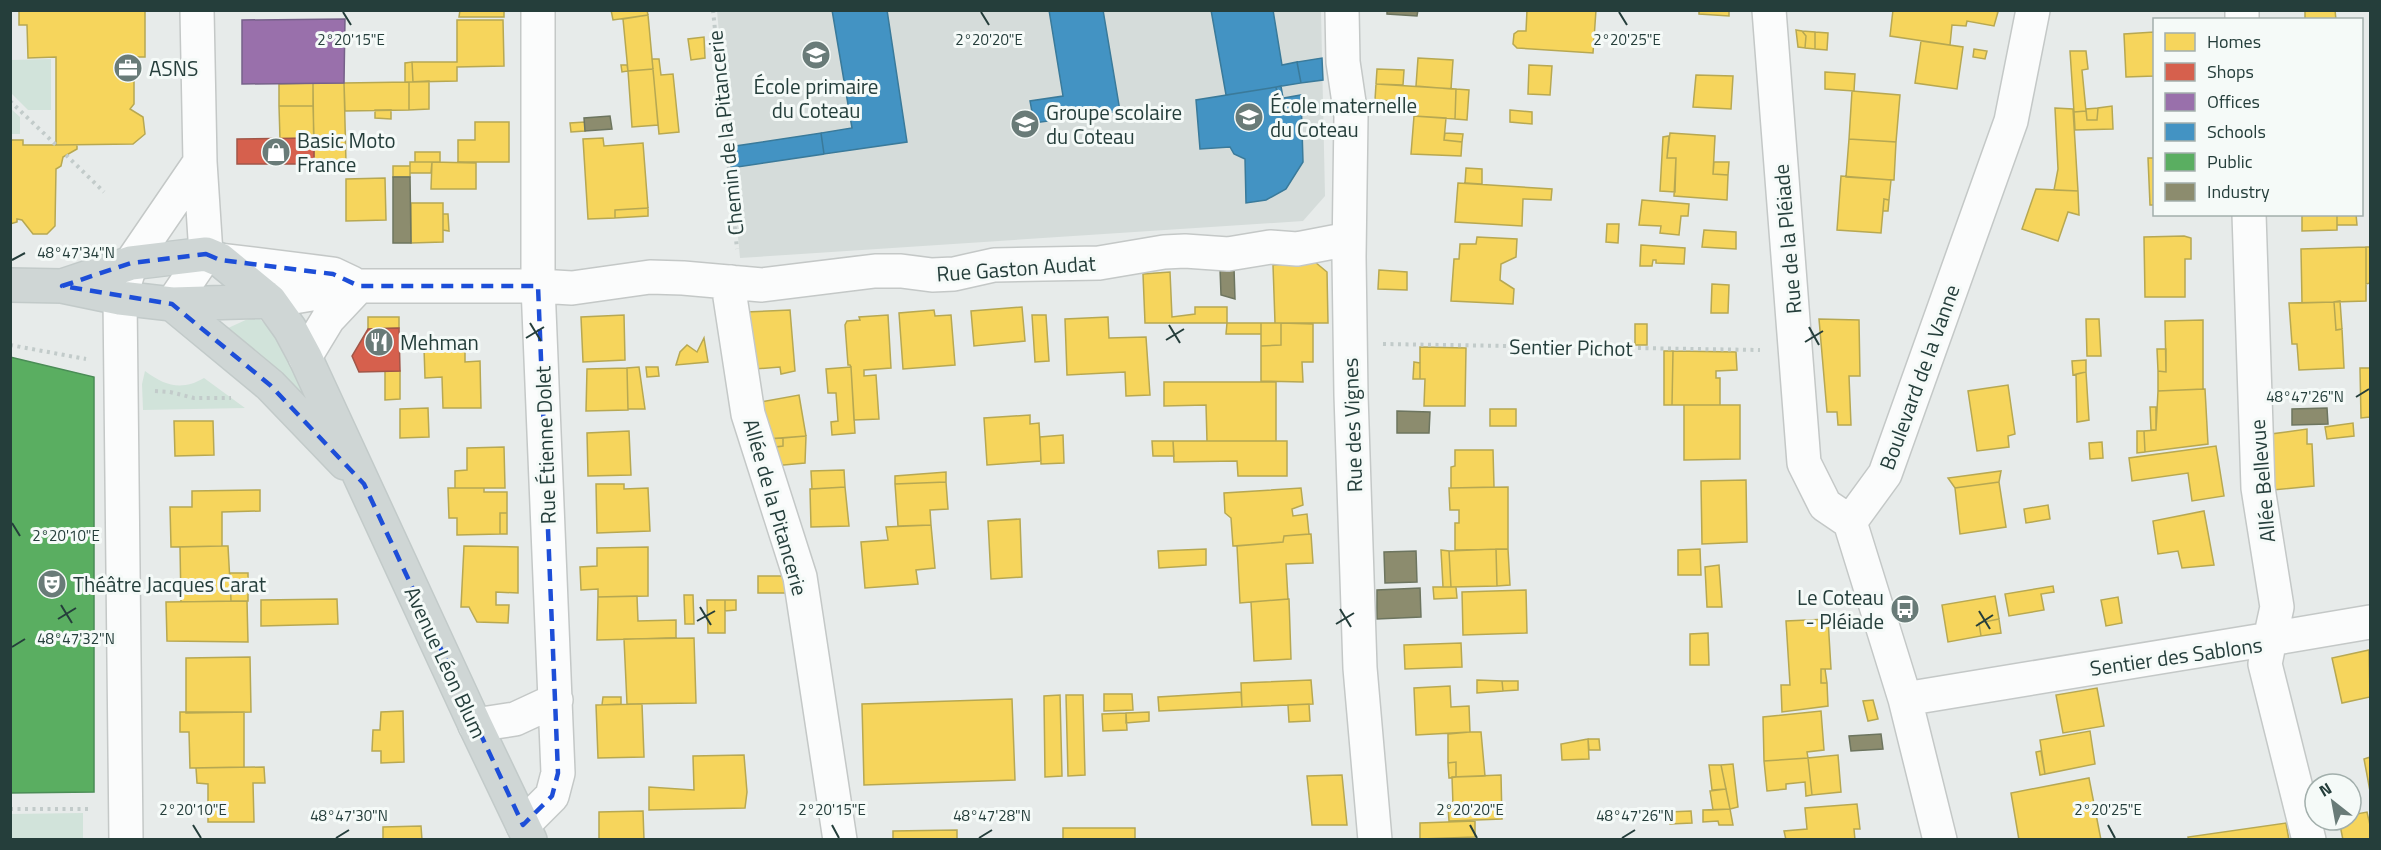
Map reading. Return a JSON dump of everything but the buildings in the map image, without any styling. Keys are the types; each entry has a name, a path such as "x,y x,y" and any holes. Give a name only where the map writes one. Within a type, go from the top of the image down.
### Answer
{"main road":[{"path":"62,286 130,263 213,257"},
{"name":"Avenue Léon Blum","path":"213,257 270,302 290,329 527,832"},
{"path":"10,285 62,286 120,298 172,304 270,302"},
{"name":"Avenue Léon Blum","path":"172,304 270,385 364,484"}],"street":[{"path":"172,304 213,257 200,162 197,10"},
{"name":"Rue Étienne Dolet","path":"527,832 552,796 558,773 538,286 538,10"},
{"name":"Rue des Vignes","path":"1342,10 1343,62 1351,116 1348,669 1375,840"},
{"name":"Rue de la Pléiade","path":"1768,10 1804,463 1825,505 1850,522"},
{"name":"Boulevard de la Vanne","path":"1850,522 1886,474 2011,122 2033,10"},
{"path":"126,840 120,298 130,263 200,162"},
{"name":"Allée Bellevue","path":"2249,216 2258,488 2277,607 2270,639"},
{"name":"Rue Gaston Audat","path":"359,286 573,288 650,277 734,269 762,285 875,272 901,271 932,275 954,274 994,265 1099,263 1164,252 1228,254 1270,247 1297,249 1349,239"},
{"path":"213,257 333,274 359,286"},
{"name":"Allée de la Pitancerie","path":"734,269 730,297 748,414 800,577 840,840"},
{"path":"270,302 359,286"},
{"path":"305,357 328,319 359,286"},
{"path":"1850,522 1905,699 1940,840"},
{"path":"2270,639 2370,622"},
{"name":"Sentier des Sablons","path":"1917,697 2270,639 2265,664 2309,840"},
{"path":"475,725 515,719 556,700"}],"path":[{"name":"Chemin de la Pitancerie","path":"713,10 734,269"},
{"path":"10,101 56,145"},
{"path":"66,155 104,192"},
{"name":"Sentier Pichot","path":"1373,343 1769,350"},
{"path":"10,345 87,359"},
{"path":"121,393 159,391 208,399 236,398"},
{"path":"10,809 90,808 90,818"}],"highlighted area":[{"path":"206,254 220,260 333,274 359,286 538,286 558,773 552,796 523,825 364,484 270,385 172,304 62,286 131,263"}],"shaded area":[{"name":"Groupe scolaire du Coteau","path":"717,11 1321,11 1325,196 1303,221 740,258"}],"green space":[{"path":"51,59 51,110 28,110 11,93 11,60"},
{"path":"10,108 20,117 20,134 11,134"},
{"path":"258,317 274,333 326,421 226,329 250,318"},
{"path":"145,371 174,385 188,385 204,378 245,408 143,410 142,384"},
{"path":"83,813 83,839 11,839 11,814"}],"place":[{"name":"École primaire du Coteau","path":"816,55"},
{"name":"ASNS","path":"128,68"},
{"name":"École maternelle du Coteau","path":"1249,117"},
{"name":"Groupe scolaire du Coteau","path":"1025,124"},
{"name":"Basic Moto France","path":"276,152"},
{"name":"Mehman","path":"379,342"},
{"name":"Théâtre Jacques Carat","path":"52,584"},
{"name":"Le Coteau - Pléiade","path":"1905,609"}]}
